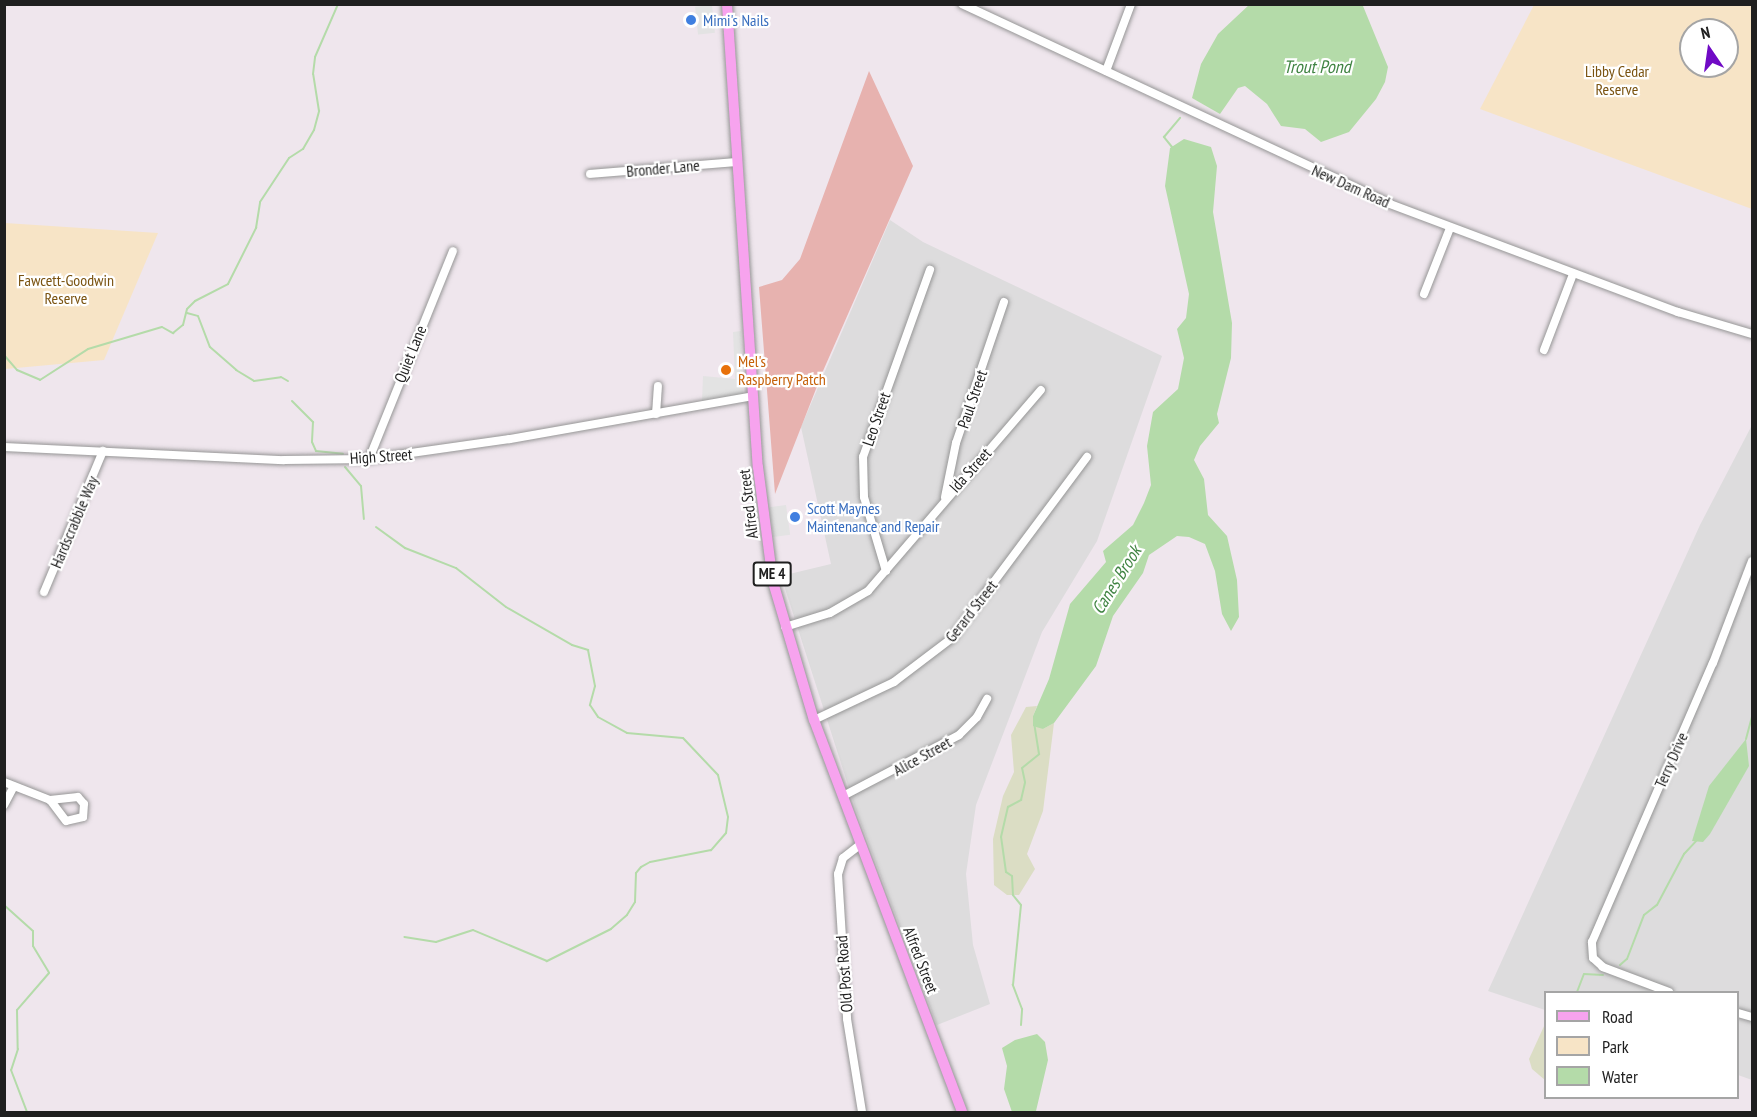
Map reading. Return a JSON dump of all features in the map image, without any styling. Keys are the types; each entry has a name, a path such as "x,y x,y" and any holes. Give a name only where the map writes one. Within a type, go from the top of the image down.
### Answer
{"main road":[{"name":"Alfred Street","path":"727,4 753,396 765,526 784,627 814,720 962,1113"}],"street":[{"name":"New Dam Road","path":"962,4 1290,160 1450,228 1718,326 1752,334"},
{"path":"1107,71 1131,4"},
{"name":"Bronder Lane","path":"590,174 736,162"},
{"path":"1424,294 1450,228"},
{"name":"Quiet Lane","path":"369,459 453,251"},
{"name":"Leo Street","path":"886,571 864,501 863,457 930,270"},
{"path":"1544,350 1573,274"},
{"name":"Paul Street","path":"945,498 956,443 1004,302"},
{"path":"656,414 658,386"},
{"name":"Ida Street","path":"784,627 846,607 868,591 945,498 1041,390"},
{"name":"High Street","path":"4,447 284,460 369,459 656,414 753,396"},
{"name":"Hardscrabble Way","path":"44,592 103,451"},
{"name":"Gerard Street","path":"814,720 894,682 952,638 977,608 1026,534 1072,482 1087,457"},
{"name":"Terry Drive","path":"1663,991 1617,975 1593,958 1591,947 1596,929 1710,671 1752,561"},
{"name":"Alice Street","path":"843,796 959,735 977,717 987,699"},
{"path":"4,782 50,800"},
{"path":"4,805 14,786"},
{"name":"Old Post Road","path":"861,844 843,858 838,874 847,1019 862,1113"}],"shaded area":[{"path":"712,5 715,33 698,35 695,7"},
{"path":"869,71 913,166 823,371 775,494 759,287 782,280 800,259"},
{"path":"890,220 923,242 1162,356 1097,541 1042,632 976,805 966,874 973,945 990,1004 937,1025 856,810 781,576 831,564 801,427"},
{"path":"741,331 743,394 702,401 703,376 735,379 733,332"},
{"path":"1752,425 1752,1080 1739,1075 1739,991 1544,991 1544,1010 1488,991 1700,525"},
{"path":"786,505 790,535 773,537 769,507"},
{"path":"1037,706 1033,716 1043,729 1054,723 1043,811 1027,854 1035,869 1019,895 1007,895 994,885 993,839 1003,796 1014,772 1011,735 1026,707"},
{"path":"1544,1026 1544,1079 1532,1069 1529,1059"}],"green space":[{"name":"Libby Cedar Reserve","path":"1534,5 1752,5 1752,209 1480,109"},
{"name":"Fawcett-Goodwin Reserve","path":"5,223 158,233 104,360 5,369"}],"water":[{"name":"Trout Pond","path":"1250,4 1363,6 1388,67 1385,82 1376,99 1349,132 1321,142 1305,129 1281,126 1267,104 1245,86 1238,88 1220,114 1192,98 1201,64 1218,34"},
{"path":"1184,139 1211,147 1217,166 1213,212 1232,323 1231,358 1217,414 1219,423 1200,446 1194,460 1204,479 1208,515 1227,536 1237,580 1239,617 1231,631 1222,614 1215,571 1205,544 1189,537 1177,536 1149,555 1143,573 1113,616 1096,666 1054,723 1043,729 1033,726 1033,716 1049,679 1070,604 1106,562 1103,551 1133,525 1151,485 1147,446 1153,412 1178,389 1184,358 1177,329 1186,318 1189,294 1165,186 1170,148"},
{"path":"1746,739 1749,766 1710,834 1703,842 1692,841 1709,786"},
{"path":"1037,1034 1045,1042 1048,1060 1036,1111 1012,1112 1004,1089 1007,1066 1002,1048 1015,1040"}],"waterway":[{"path":"4,355 17,370 40,380 88,349 162,327 173,333 183,325 187,309 195,301 228,284 256,228 260,202 289,158 303,149 314,130 319,111 313,74 315,57 338,4"},
{"name":"Canes Brook","path":"1172,147 1164,137 1180,118"},
{"path":"187,313 198,316 210,347 236,370 254,381 281,377 288,381"},
{"path":"292,401 313,422 312,442 316,451 343,454"},
{"path":"345,467 361,486 364,519"},
{"path":"376,527 405,548 456,568 506,607 572,645 588,650 595,686 590,705 598,717 627,733 683,738 718,775 728,817 726,833 711,850 650,862 641,867 636,873 635,902 627,915 611,929 547,961 473,930 436,942 404,937"},
{"path":"1746,739 1752,716"},
{"name":"Canes Brook","path":"1021,1025 1022,1009 1013,985 1021,905 1013,895 1012,876 1006,872 1001,837 1008,807 1021,800 1025,782 1022,768 1039,754 1034,724"},
{"path":"1620,965 1627,959 1644,915 1657,905 1684,854 1696,841"},
{"path":"4,905 33,931 33,946 49,973 17,1010 18,1049 11,1070 27,1112"},
{"path":"1577,991 1584,974 1603,975"}],"place":[{"name":"Mimi's Nails","path":"691,20"},
{"name":"Mel's Raspberry Patch","path":"726,370"},
{"name":"Scott Maynes Maintenance and Repair","path":"795,517"}]}
